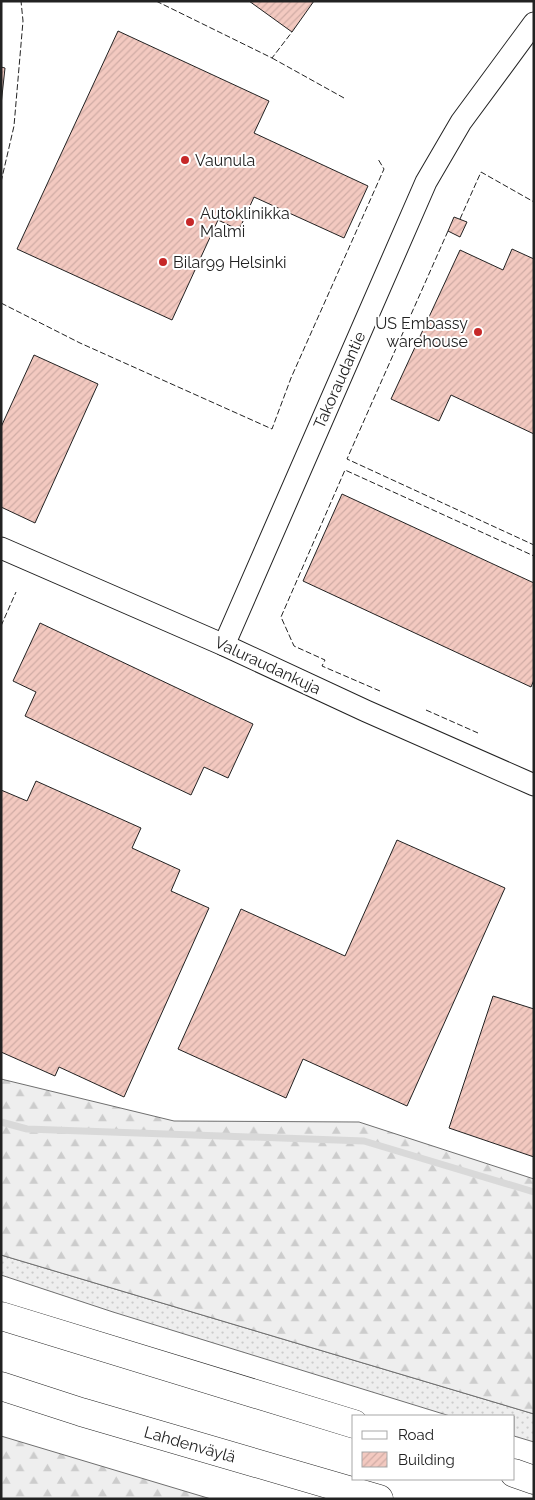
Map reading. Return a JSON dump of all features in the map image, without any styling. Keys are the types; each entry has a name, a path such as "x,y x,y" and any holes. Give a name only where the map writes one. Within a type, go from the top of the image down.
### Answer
{"highway":[{"path":"1,1300 277,1401"},
{"path":"1,1316 352,1423"},
{"name":"Lahdenväylä","path":"1,1386 82,1412 379,1499"},
{"path":"1,1395 82,1412"},
{"path":"515,1473 534,1480"}],"street":[{"name":"Takoraudantie","path":"224,644 426,182 461,122 534,23"},
{"name":"Valuraudankuja","path":"1,548 224,644 366,711 534,785"}],"green space":[{"path":"1,1079 174,1121 359,1122 534,1179 534,1414 1,1255"},
{"path":"1,1255 534,1414 534,1442 515,1436 515,1415 447,1415 113,1312 1,1275"},
{"path":"1,1436 211,1499 1,1499"}],"building":[{"path":"249,1 314,1 292,32"},
{"name":"Vaunula","path":"118,31 269,101 254,133 368,186 344,238 254,197 239,230 218,220 172,320 17,249"},
{"path":"1,67 5,68 1,105"},
{"path":"454,217 467,222 460,237 448,231"},
{"name":"US Embassy warehouse","path":"512,249 534,259 534,434 451,395 439,421 391,399 460,250 503,270"},
{"path":"34,355 98,384 35,523 1,507 1,427"},
{"path":"342,494 534,583 534,680 531,687 303,581"},
{"path":"40,623 253,724 228,778 204,767 191,795 25,716 36,692 13,681"},
{"path":"36,781 141,828 132,848 180,870 171,891 209,908 124,1097 59,1067 55,1076 1,1052 1,790 27,801"},
{"path":"397,840 505,888 407,1106 303,1059 286,1098 178,1049 241,909 345,956"},
{"path":"493,996 534,1009 534,1157 449,1128"}],"waterway":[{"path":"1,1122 27,1129 364,1141 534,1192"}],"fence":[{"path":"1,182 14,126 23,21 21,1"},
{"path":"156,1 272,58 292,32"},
{"path":"272,58 344,98"},
{"path":"1,303 80,343 272,429 291,378 384,169 378,159"},
{"path":"460,219 481,172 534,202"},
{"path":"448,231 347,459 534,545"},
{"path":"380,691 322,666 325,660 294,646 281,617 345,470 534,556"},
{"path":"1,626 16,592"},
{"path":"426,710 478,733"}],"place":[{"name":"Vaunula","path":"185,160"},
{"name":"Autoklinikka Malmi","path":"190,222"},
{"name":"Bilar99 Helsinki","path":"163,262"},
{"name":"US Embassy warehouse","path":"478,332"}]}
